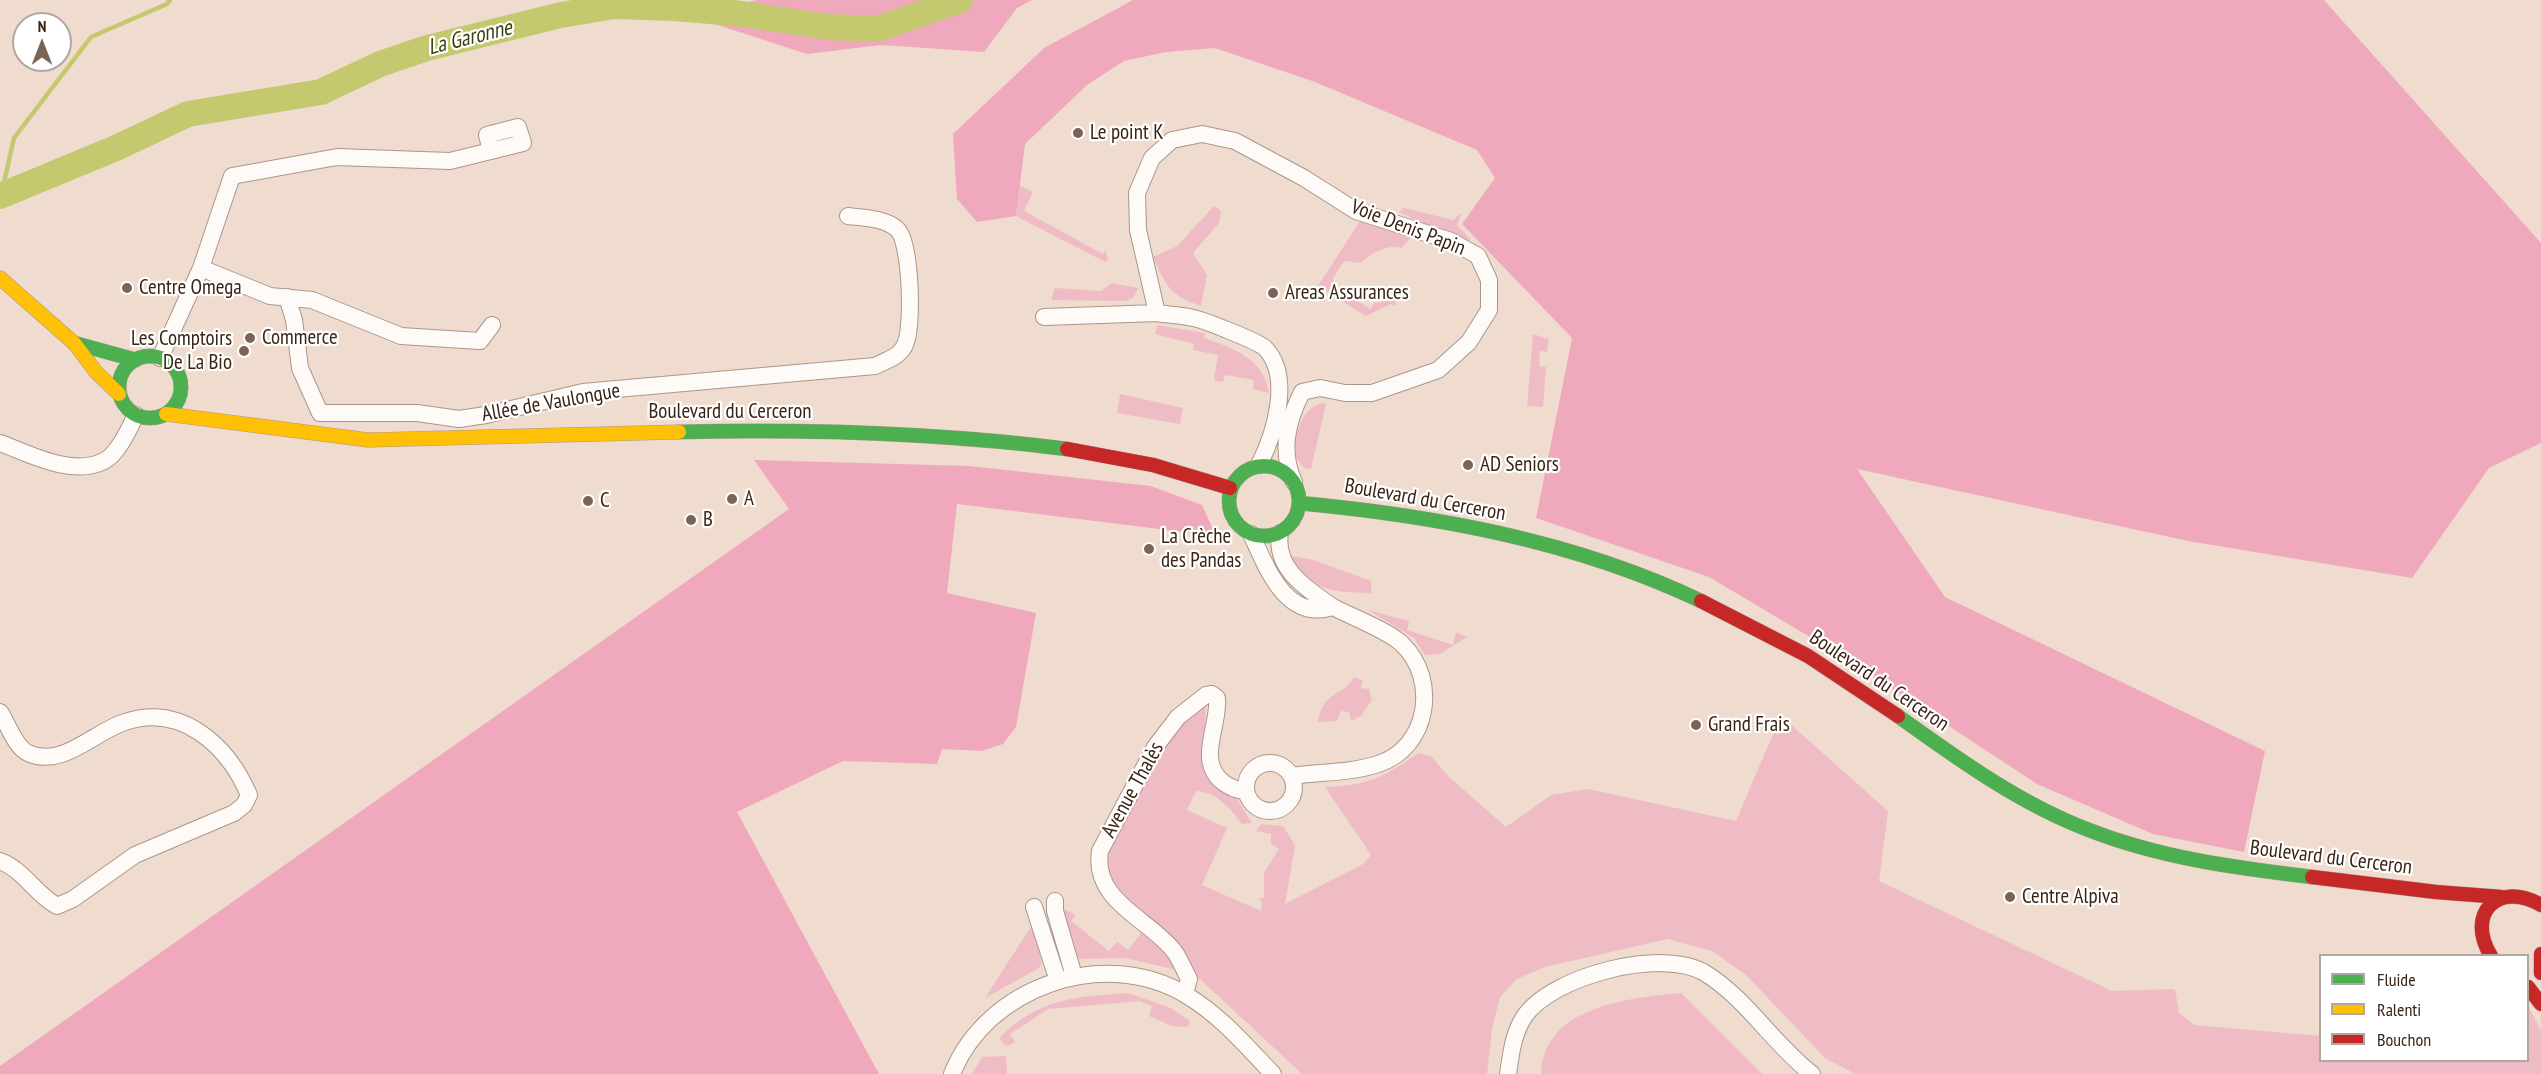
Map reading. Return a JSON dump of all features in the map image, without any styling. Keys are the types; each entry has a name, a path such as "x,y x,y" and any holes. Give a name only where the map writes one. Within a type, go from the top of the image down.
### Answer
{"main road":[{"path":"0,278 74,343 96,372 119,394 122,402 136,415 156,418 166,414 178,401 181,383"},
{"path":"74,343 107,354 136,360 152,356 160,358 174,368 181,383 195,394"},
{"path":"119,394 122,374 136,360"},
{"name":"Boulevard du Cerceron","path":"209,406 226,418"},
{"name":"Boulevard du Cerceron","path":"166,414 226,418 299,434 368,440 743,431 972,440 1113,455 1188,472 1230,488"},
{"path":"1259,465 1279,468 1294,482 1299,503 1290,525 1280,533 1261,536 1251,534 1234,521 1228,499 1230,488 1241,473 1259,465"},
{"name":"Boulevard du Cerceron","path":"1299,503 1371,508 1479,528 1574,551 1683,590 1810,658 1988,779 2050,813 2100,834 2165,855 2209,864 2433,892 2501,897 2516,894 2526,896"},
{"path":"2526,896 2541,888"},
{"name":"Boulevard du Cerceron","path":"2433,892 2472,918"},
{"path":"2526,896 2541,905"},
{"path":"2490,954 2472,918 2501,897"},
{"path":"2541,954 2541,973"},
{"path":"2529,988 2541,1004"}],"street":[{"name":"Voie Denis Papin","path":"1156,313 1150,275 1138,230 1137,193 1152,158 1172,140 1202,134 1235,141 1293,172 1356,211 1451,241 1478,256 1489,280 1489,310 1469,342 1438,370 1372,393 1345,393 1320,388 1302,392 1294,408 1285,450 1286,464 1294,482"},
{"path":"160,358 201,268 232,176 337,158 450,161 491,151"},
{"name":"Allée de Vaulongue","path":"287,297 294,320 300,368 320,413 417,413 459,419 584,393 874,366 897,356 906,342 909,267 906,242 898,230 882,221 848,216"},
{"path":"201,268 270,296 312,300 401,336 480,340 492,325"},
{"path":"1044,317 1156,313 1196,318 1263,346 1273,357 1277,369 1277,417 1268,447 1259,465"},
{"path":"0,443 50,461 79,466 104,461 112,454 136,415"},
{"path":"1280,533 1281,555 1288,571 1326,610"},
{"path":"1251,534 1274,584 1302,607 1326,610 1400,642 1413,657 1423,676 1425,696 1417,733 1410,744 1387,760 1352,769 1292,776"},
{"name":"Avenue Thalès","path":"1185,994 1189,979 1174,950 1118,902 1104,884 1098,861 1100,851 1155,747 1178,717 1206,695 1212,694 1216,698 1217,706 1210,746 1211,765 1220,779 1234,790 1245,791"},
{"path":"0,712 18,745 28,753 45,756 74,749 125,721 169,718 200,731 223,752 241,776 249,795 244,805 234,813 135,855 73,899 57,906 43,899 23,875 0,861"},
{"path":"1267,763 1280,765 1292,776 1294,790 1289,803 1277,811 1263,811 1251,804 1245,791 1247,778 1255,768 1267,763"},
{"path":"1055,901 1066,978"},
{"path":"1034,907 1066,978"},
{"path":"1508,1074 1516,1033 1525,1016 1539,1001 1572,983 1599,974 1635,966 1672,963 1690,966 1721,984 1812,1074"},
{"path":"952,1074 969,1042 996,1014 1039,987 1066,978 1120,974 1167,985 1185,994 1224,1023 1273,1074"}],"shaded area":[{"path":"756,0 1032,0 1017,8 984,52 881,45 807,54 696,18"},
{"path":"1133,0 2324,0 2541,243 2541,443 2489,468 2412,578 2188,541 1857,469 1945,597 2265,751 2244,852 2153,834 2037,784 1847,659 1709,577 1536,518 1572,338 1462,224 1495,178 1477,150 1315,82 1215,48 1166,52 1124,61 1087,85 1025,144 1016,216 977,222 957,199 953,134 1044,48"},
{"path":"1020,186 1033,192 1024,211 1103,254 1105,250 1108,260 1105,262 1016,216"},
{"path":"1214,206 1221,211 1219,223 1193,253 1207,275 1201,306 1182,298 1170,288 1153,257 1177,246"},
{"path":"1404,208 1453,220 1462,212 1457,225 1471,240 1465,242 1399,212"},
{"path":"1360,221 1412,237 1401,248 1384,249 1360,263 1344,261 1333,278 1334,286 1370,309 1375,302 1380,303 1385,294 1395,299 1396,306 1391,304 1366,316 1318,286"},
{"path":"1112,283 1138,288 1133,298 1125,301 1051,300 1055,288 1101,291"},
{"path":"1157,325 1205,333 1204,338 1246,356 1261,371 1269,393 1253,389 1254,380 1225,375 1223,382 1214,380 1218,355 1193,350 1194,344 1155,334"},
{"path":"1533,334 1549,339 1547,352 1540,351 1539,366 1546,367 1543,407 1527,406"},
{"path":"1120,394 1183,408 1180,424 1117,413"},
{"path":"1323,403 1326,404 1311,469 1304,468 1294,455 1298,431 1309,410"},
{"path":"754,460 969,466 1151,486 1202,505 1216,536 957,504 947,593 1036,613 1016,727 1003,744 982,751 942,749 937,764 843,761 737,812 879,1074 0,1074 0,1066 789,509"},
{"path":"1291,556 1314,560 1371,581 1371,593 1327,589 1310,580 1290,564"},
{"path":"1368,610 1409,621 1407,630 1453,645 1456,632 1467,637 1440,654 1425,655 1414,638"},
{"path":"1354,677 1363,681 1361,688 1369,689 1372,700 1361,716 1351,721 1349,712 1341,711 1337,721 1318,722 1324,704 1344,689"},
{"path":"1201,704 1206,707 1204,748 1252,823 1242,824 1217,798 1196,791 1187,810 1227,828 1202,885 1261,911 1262,901 1258,900 1264,897 1264,873 1279,849 1271,844 1271,834 1256,831 1261,824 1283,826 1295,845 1285,904 1363,864 1371,855 1325,787 1352,785 1374,779 1418,753 1431,756 1448,776 1506,827 1551,795 1588,789 1736,821 1779,720 1789,723 1888,811 1879,881 2112,991 2175,989 2179,1013 2195,1025 2319,1036 2319,1062 2529,1062 2529,1008 2541,1030 2541,1074 1855,1074 1825,1058 1746,975 1712,951 1668,939 1545,967 1517,979 1500,997 1492,1029 1487,1074 1302,1074 1186,966 1105,877 1102,857 1158,750"},
{"path":"1062,908 1076,915 1071,921 1109,951 1117,942 1128,950 1141,933 1163,950 1177,970 1125,958 1077,959"},
{"path":"1030,928 1034,930 1042,963 1039,968 985,998"},
{"path":"1128,993 1171,1008 1191,1022 1187,1027 1172,1026 1149,1016 1152,1006 1140,1001 1048,1009 1010,1034 1015,1042 1006,1046 999,1038 1014,1025 1043,1007 1074,998"},
{"path":"1681,993 1762,1074 1541,1074 1546,1051 1557,1033 1573,1020 1592,1010 1614,1003"},
{"path":"1006,1056 1007,1074 972,1074 982,1057"}],"waterway":[{"path":"1,196 14,138 91,37 167,4 170,0"},
{"name":"La Garonne","path":"0,196 116,148 188,114 321,92 380,64 427,48 561,15 615,6 674,8 735,13 829,27 877,29 960,0"}],"traffic: fast":[{"path":"74,343 136,360"},
{"path":"150,356 162,358 172,365 179,375 181,387 179,399 172,409 162,416 150,418 138,416 128,409 121,399 119,387 121,375 128,365 138,358 150,356"},
{"path":"679,432 873,433 971,439 1067,449"},
{"path":"1257,466 1271,466 1284,471 1294,481 1299,501 1294,521 1284,531 1271,536 1257,536 1244,531 1234,521 1229,508 1229,494 1234,481 1244,471 1257,466"},
{"path":"1299,503 1402,515 1504,534 1604,562 1701,601"},
{"path":"1898,716 2014,794 2089,830 2143,848 2199,861 2312,877"}],"traffic: slow":[{"path":"0,278 74,343 96,372 119,394"},
{"path":"166,414 368,440 679,432"}],"traffic: jam":[{"path":"1067,449 1153,465 1230,488"},
{"path":"1701,601 1808,656 1898,716"},
{"path":"2312,877 2436,892 2501,897"},
{"path":"2490,954 2484,941 2482,927 2484,915 2490,905 2499,899 2511,897 2525,898 2541,905"},
{"path":"2541,954 2541,973"},
{"path":"2529,988 2541,1004"}],"place":[{"name":"Le point K","path":"1078,133"},
{"name":"Centre Omega","path":"127,288"},
{"name":"Areas Assurances","path":"1273,293"},
{"name":"Commerce","path":"250,338"},
{"name":"Les Comptoirs De La Bio","path":"244,351"},
{"name":"AD Seniors","path":"1468,465"},
{"name":"A","path":"732,499"},
{"name":"C","path":"588,501"},
{"name":"B","path":"691,520"},
{"name":"La Crèche des Pandas","path":"1149,549"},
{"name":"Grand Frais","path":"1696,725"},
{"name":"Centre Alpiva","path":"2010,897"}]}
